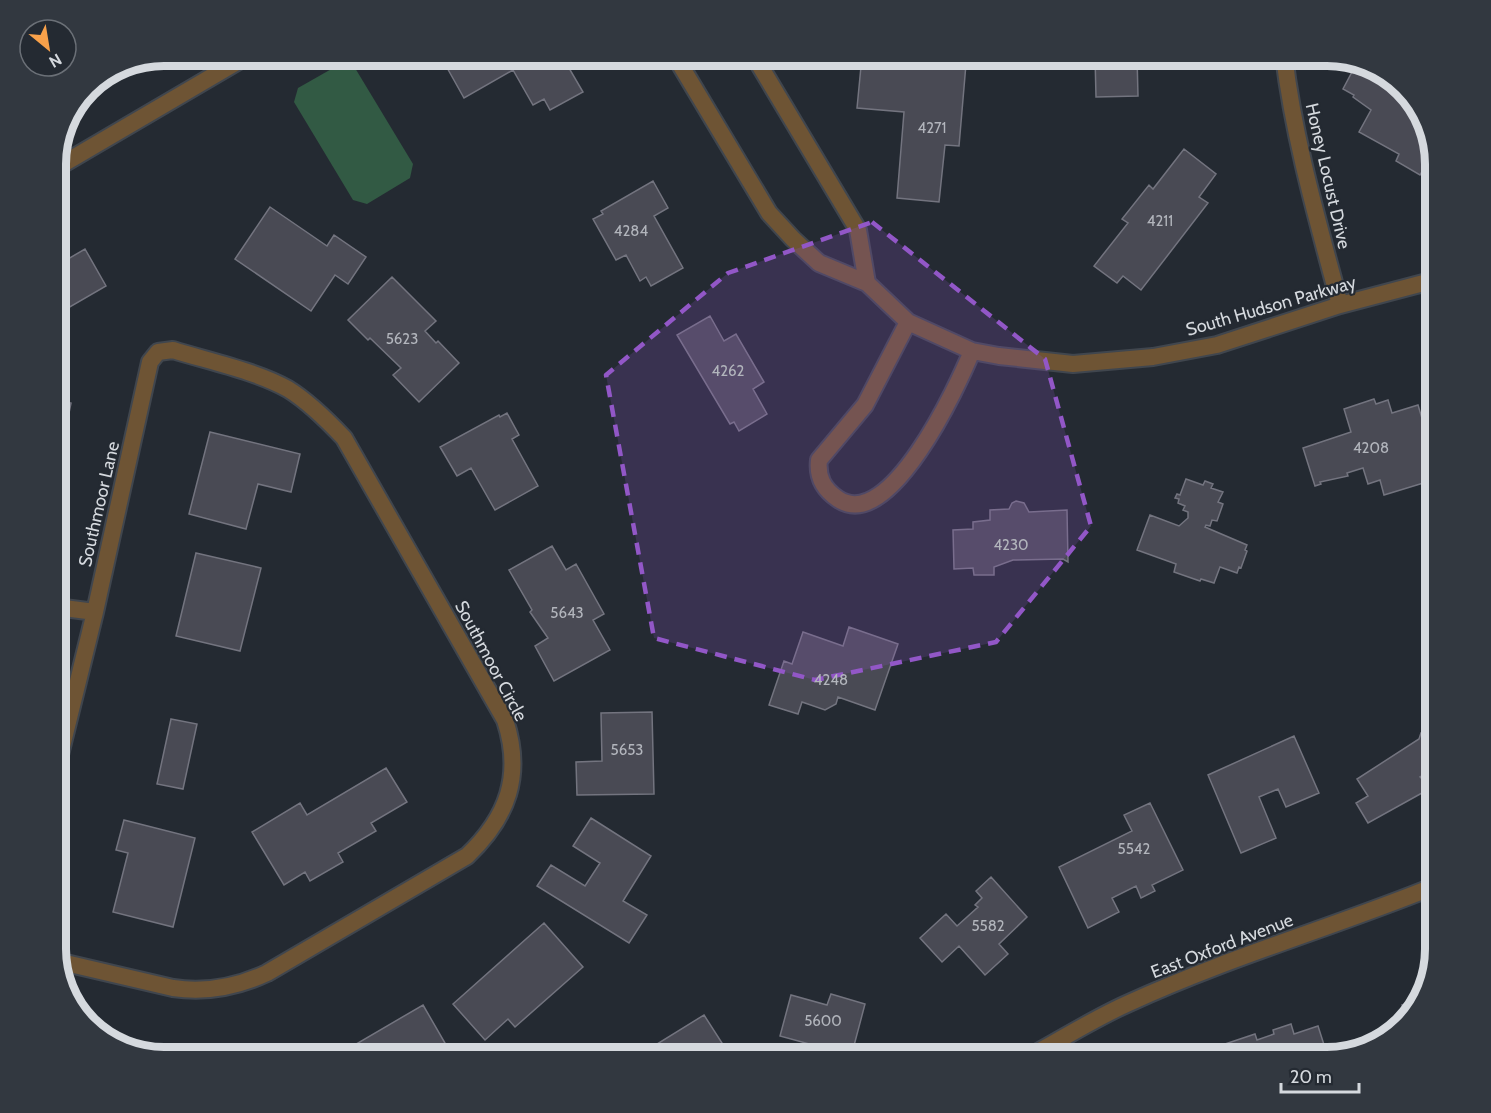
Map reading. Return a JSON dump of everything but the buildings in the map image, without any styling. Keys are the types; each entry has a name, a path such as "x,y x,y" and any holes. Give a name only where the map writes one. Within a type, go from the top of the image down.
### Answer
{"street":[{"path":"66,162 230,66"},
{"name":"South Hudson Parkway","path":"681,66 769,213 793,239 819,263 867,283 909,322 972,351 1073,364 1153,357 1217,345 1340,305 1425,283"},
{"path":"760,66 858,230 867,283"},
{"name":"Honey Locust Drive","path":"1285,66 1304,168 1340,305"},
{"path":"909,322 865,405 819,460 818,472 821,482 828,492 841,501 857,504 872,499 886,490 912,462 940,420 972,351"},
{"name":"Southmoor Circle","path":"67,963 191,990 219,988 247,982 267,973 467,856 483,841 501,814 506,804 513,767 510,737 505,720 344,438 320,413 287,389 260,377 173,350 158,352"},
{"name":"Southmoor Lane","path":"66,730 95,612 150,362 158,352"},
{"path":"66,608 95,612"},
{"name":"East Oxford Avenue","path":"1049,1047 1138,999 1245,955 1368,913 1425,890"}],"highlighted area":[{"path":"872,222 1045,359 1091,526 996,642 815,680 654,638 606,375 728,273"}],"green space":[{"path":"337,66 354,66 413,164 410,178 367,204 353,200 294,102 298,88"}]}
